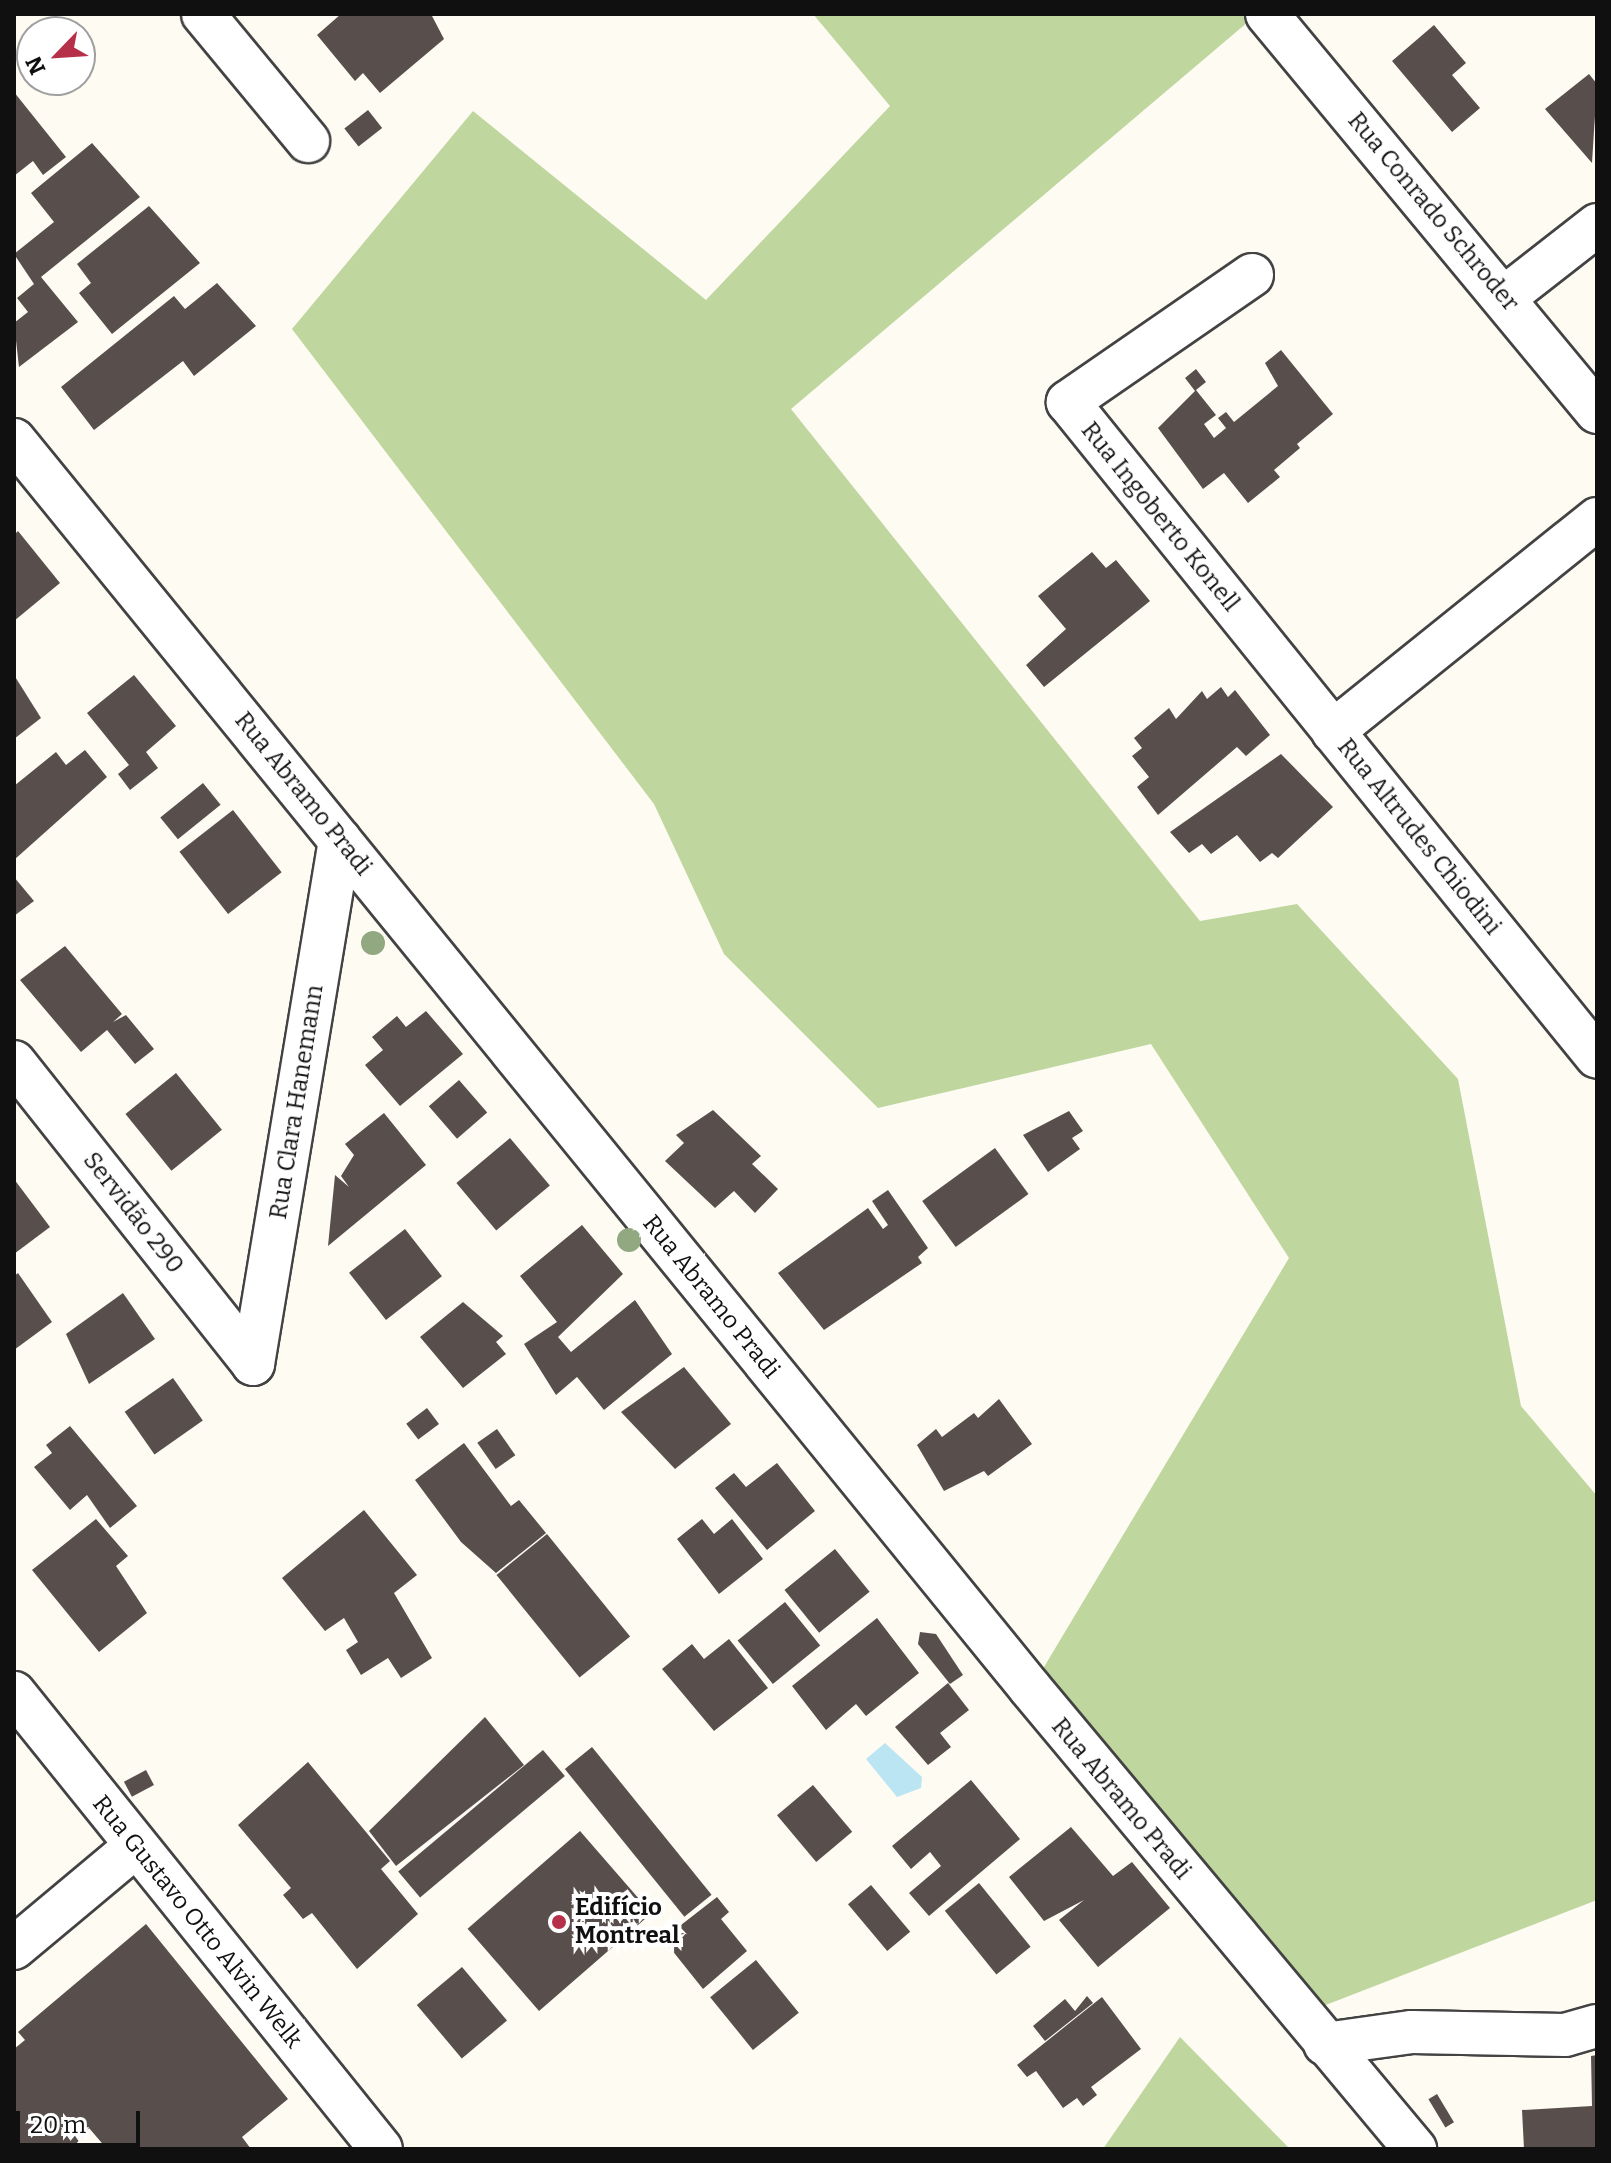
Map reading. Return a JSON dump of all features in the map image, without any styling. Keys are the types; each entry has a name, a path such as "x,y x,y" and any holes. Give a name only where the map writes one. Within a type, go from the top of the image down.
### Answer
{"street":[{"path":"203,14 308,141"},
{"name":"Rua Conrado Schroder","path":"1267,14 1505,297 1597,412"},
{"path":"1505,297 1597,225"},
{"name":"Rua Ingoberto Konell","path":"1252,275 1068,402 1333,731"},
{"name":"Rua Abramo Pradi","path":"14,440 1325,2044 1415,2149"},
{"name":"Rua Altrudes Chiodini","path":"1597,519 1333,731 1597,1057"},
{"name":"Rua Clara Hanemann","path":"253,1364 340,840"},
{"name":"Servidão 290","path":"14,1062 253,1364"},
{"name":"Rua Gustavo Otto Alvin Welk","path":"14,1693 365,2143"},
{"path":"14,1948 135,1847"},
{"path":"1325,2044 1412,2032 1565,2035 1597,2026"}],"green space":[{"path":"813,14 1255,16 791,409 1200,921 1297,904 1458,1079 1521,1406 1597,1496 1597,1900 1305,2013 1038,1677 1289,1258 1151,1044 878,1108 724,954 654,804 292,329 473,111 706,300 890,106"},
{"path":"1180,2037 1290,2149 1103,2149"}],"water":[{"path":"885,1743 922,1777 921,1788 897,1797 866,1759"}],"building":[{"path":"341,14 431,14 444,39 380,93 363,73 355,81 317,35"},
{"path":"1434,25 1466,63 1452,75 1480,108 1452,132 1392,61"},
{"path":"1589,74 1597,84 1592,163 1545,109"},
{"path":"14,92 66,157 43,175 33,161 14,176"},
{"path":"368,110 382,128 359,147 344,128"},
{"path":"92,143 140,197 41,277 78,322 19,367 14,323 28,312 17,298 34,284 14,254 54,222 31,193"},
{"path":"149,206 200,263 112,334 79,293 91,283 77,264"},
{"path":"217,283 256,326 194,376 183,361 94,430 61,387 174,296 185,309"},
{"path":"1281,350 1333,414 1297,444 1300,448 1274,470 1280,477 1248,503 1224,473 1203,489 1158,428 1195,391 1185,378 1196,369 1206,382 1196,390 1216,415 1204,424 1214,438 1226,428 1218,418 1226,412 1234,422 1278,386 1265,363"},
{"path":"18,531 60,583 14,621 14,535"},
{"path":"1092,552 1106,568 1116,560 1150,601 1044,687 1026,665 1066,629 1038,596"},
{"path":"14,675 41,718 14,739"},
{"path":"134,675 176,726 146,752 158,768 130,790 118,774 129,765 87,713"},
{"path":"1221,687 1228,697 1235,690 1270,735 1246,756 1237,747 1158,815 1137,787 1149,777 1132,756 1142,748 1134,738 1169,708 1176,719 1202,691 1207,699"},
{"path":"85,750 107,777 14,860 14,786 56,752 66,765"},
{"path":"1281,754 1333,807 1278,858 1272,853 1260,862 1237,835 1211,854 1202,844 1189,853 1170,832"},
{"path":"203,783 221,805 178,839 160,818"},
{"path":"233,810 282,872 228,914 179,852"},
{"path":"14,877 34,901 14,916"},
{"path":"65,946 122,1014 113,1022 126,1015 154,1049 135,1064 107,1030 81,1052 20,980"},
{"path":"426,1011 463,1054 400,1106 365,1065 383,1050 372,1037 397,1016 406,1027"},
{"path":"176,1073 222,1130 171,1171 125,1114"},
{"path":"459,1080 487,1112 457,1139 429,1106"},
{"path":"713,1110 761,1156 752,1164 778,1189 755,1213 734,1191 715,1208 665,1161 684,1143 676,1135"},
{"path":"1069,1111 1083,1131 1072,1138 1080,1149 1048,1172 1023,1135"},
{"path":"384,1113 426,1165 328,1246 335,1175 349,1187 341,1176 354,1155 345,1144"},
{"path":"510,1138 550,1185 496,1230 456,1183"},
{"path":"995,1148 1029,1194 956,1247 922,1201"},
{"path":"14,1179 50,1227 14,1254"},
{"path":"888,1190 928,1248 918,1257 922,1263 824,1330 778,1273 868,1208 883,1229 888,1225 872,1201"},
{"path":"582,1225 623,1274 558,1337 571,1352 635,1300 672,1354 604,1410 577,1377 556,1395 524,1344 557,1322 520,1276"},
{"path":"405,1229 442,1276 386,1320 349,1273"},
{"path":"18,1273 52,1322 14,1350 14,1276"},
{"path":"123,1293 155,1339 89,1384 66,1334"},
{"path":"463,1302 503,1336 496,1342 506,1354 463,1388 420,1337"},
{"path":"684,1367 731,1424 675,1469 621,1412"},
{"path":"173,1378 203,1421 154,1454 125,1412"},
{"path":"999,1399 1032,1444 988,1476 984,1471 944,1491 917,1445 936,1429 942,1437 974,1413 978,1418"},
{"path":"427,1408 439,1424 418,1440 406,1424"},
{"path":"70,1426 137,1506 110,1528 87,1495 70,1510 34,1467 52,1453 46,1445"},
{"path":"497,1429 515,1455 496,1469 477,1443"},
{"path":"464,1443 511,1506 519,1500 546,1533 496,1573 461,1542 415,1480"},
{"path":"777,1463 815,1511 767,1550 715,1488 734,1473 746,1487"},
{"path":"364,1510 417,1575 394,1593 432,1658 401,1678 388,1658 361,1675 346,1650 358,1642 344,1618 325,1631 282,1578"},
{"path":"96,1519 128,1556 116,1566 147,1613 99,1652 32,1570"},
{"path":"702,1519 714,1534 732,1519 763,1559 719,1594 677,1539"},
{"path":"547,1534 630,1637 580,1677 496,1575"},
{"path":"835,1549 870,1592 819,1633 784,1590"},
{"path":"785,1602 820,1646 773,1684 738,1640"},
{"path":"877,1618 919,1673 866,1716 856,1704 826,1730 792,1686"},
{"path":"920,1632 936,1634 963,1675 950,1684 918,1644"},
{"path":"729,1639 768,1688 714,1731 662,1669 692,1644 704,1659"},
{"path":"948,1683 969,1710 940,1733 951,1747 928,1765 895,1727"},
{"path":"485,1717 524,1765 396,1866 369,1831"},
{"path":"592,1747 712,1895 684,1917 565,1769"},
{"path":"543,1750 565,1776 420,1898 398,1871"},
{"path":"308,1762 390,1861 381,1869 418,1914 357,1969 312,1913 303,1919 283,1895 291,1888 238,1825"},
{"path":"146,1770 154,1785 132,1797 124,1782"},
{"path":"971,1780 1020,1839 929,1916 909,1893 941,1866 930,1852 911,1869 892,1846"},
{"path":"813,1785 852,1832 816,1862 777,1815"},
{"path":"1071,1827 1113,1876 1132,1862 1170,1908 1098,1967 1059,1920 1084,1900 1044,1921 1009,1877"},
{"name":"Edifício Montreal","path":"580,1831 652,1913 539,2011 468,1929"},
{"path":"979,1883 1031,1947 996,1974 945,1911"},
{"path":"871,1885 910,1932 887,1951 848,1904"},
{"path":"717,1897 729,1912 721,1919 747,1951 703,1989 663,1939"},
{"path":"146,1924 288,2099 242,2137 251,2149 107,2149 89,2128 72,2149 14,2149 14,2049 25,2040 18,2032"},
{"path":"756,1960 799,2013 753,2050 710,1997"},
{"path":"462,1967 507,2021 462,2059 417,2005"},
{"path":"1087,1996 1093,2003 1045,2041 1033,2026 1065,1999 1075,2011"},
{"path":"1102,1997 1141,2049 1091,2087 1097,2095 1083,2106 1077,2098 1063,2108 1036,2071 1027,2077 1017,2065"},
{"path":"1597,2055 1597,2149 1524,2149 1522,2110 1592,2106 1591,2056"},
{"path":"1437,2094 1454,2122 1445,2127 1428,2099"}],"place":[{"name":"Edifício Montreal","path":"559,1922"}]}
